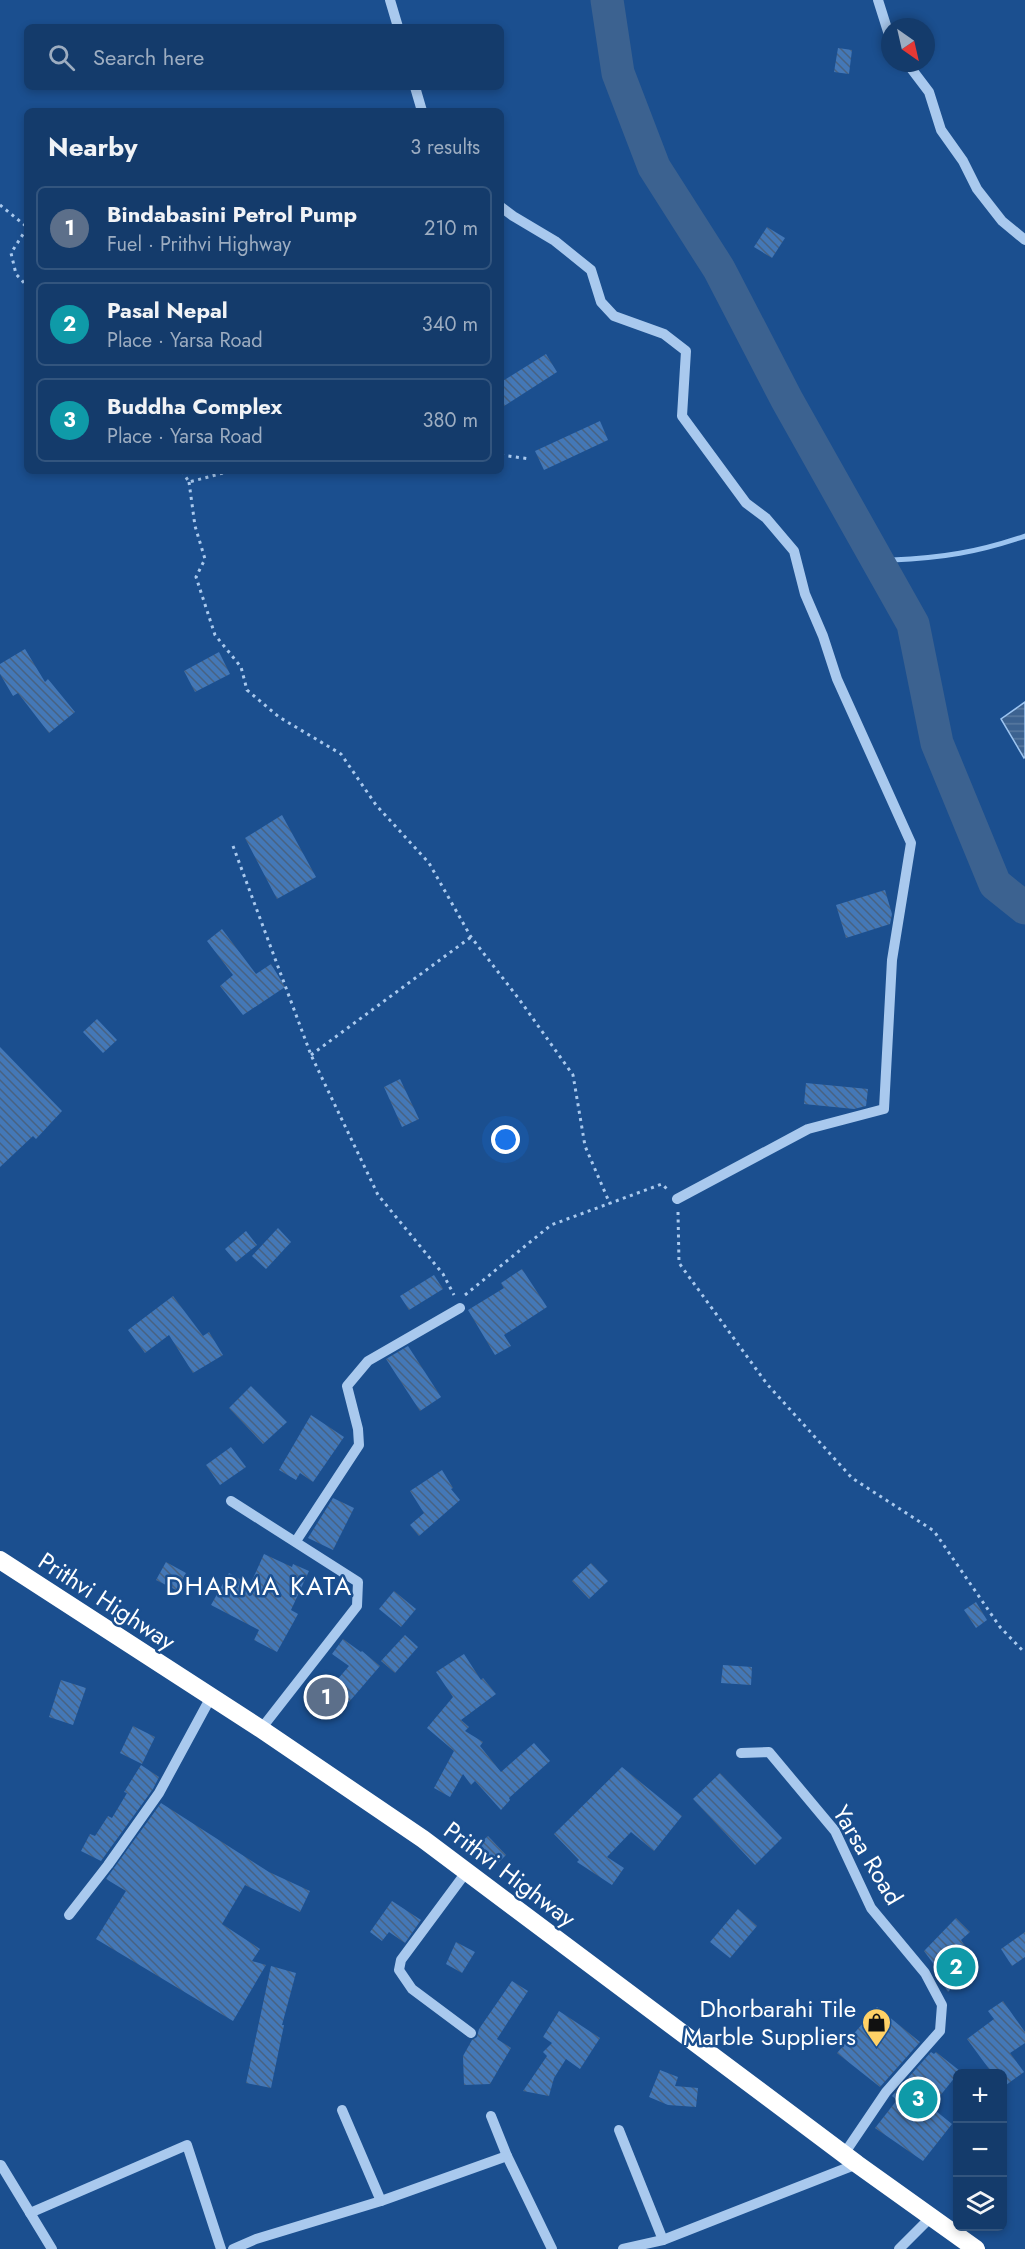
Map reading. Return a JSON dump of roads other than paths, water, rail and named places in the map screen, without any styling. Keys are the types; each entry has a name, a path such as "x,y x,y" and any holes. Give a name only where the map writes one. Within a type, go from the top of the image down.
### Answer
{"highway":[{"name":"Prithvi Highway","path":"0,1560 261,1729 467,1870 850,2159 976,2249"}],"street":[{"path":"390,0 397,24"},
{"path":"878,0 884,18"},
{"path":"914,72 928,92 940,130 963,161 977,189 1002,221 1025,240"},
{"path":"416,90 421,108"},
{"path":"504,209 555,241 591,270 601,302 614,316 663,334 686,351 681,416 746,503 766,518 794,551 805,594 823,636 837,679 911,843 892,960 884,1109 808,1129 678,1199"},
{"path":"296,1541 358,1445 358,1429 347,1386 368,1361 460,1308"},
{"path":"231,1501 358,1582 360,1594 357,1606 261,1729"},
{"path":"69,1915 159,1793 211,1697"},
{"name":"Yarsa Road","path":"741,1753 769,1752 835,1831 871,1908 925,1973 942,2005 940,2031 886,2092 850,2159"},
{"path":"467,1870 401,1960 399,1970 412,1989 471,2033"},
{"path":"342,2110 381,2201"},
{"path":"491,2116 507,2156 552,2249"},
{"path":"620,2130 663,2240"},
{"path":"30,2213 187,2145 221,2249"},
{"path":"233,2249 258,2244 507,2156"},
{"path":"623,2249 663,2240 850,2159"},
{"path":"1,2165 52,2249"},
{"path":"899,2249 932,2216"}],"water":[{"path":"1025,702 1025,757 1024,758 1001,719"}],"waterway":[{"path":"607,0 618,73 654,167 719,269 787,400 913,624 937,743 995,884 1025,908"},
{"path":"856,523 892,560 960,553 1025,536"}],"place":[{"name":"Bindabasini Petrol Pump","path":"326,1697"},
{"name":"Pasal Nepal","path":"956,1967"},
{"name":"Dhorbarahi Tile Marble Suppliers","path":"877,2048"},
{"name":"Buddha Complex","path":"918,2099"}],"district":[{"name":"DHARMA KATA","path":"259,1586"}]}
